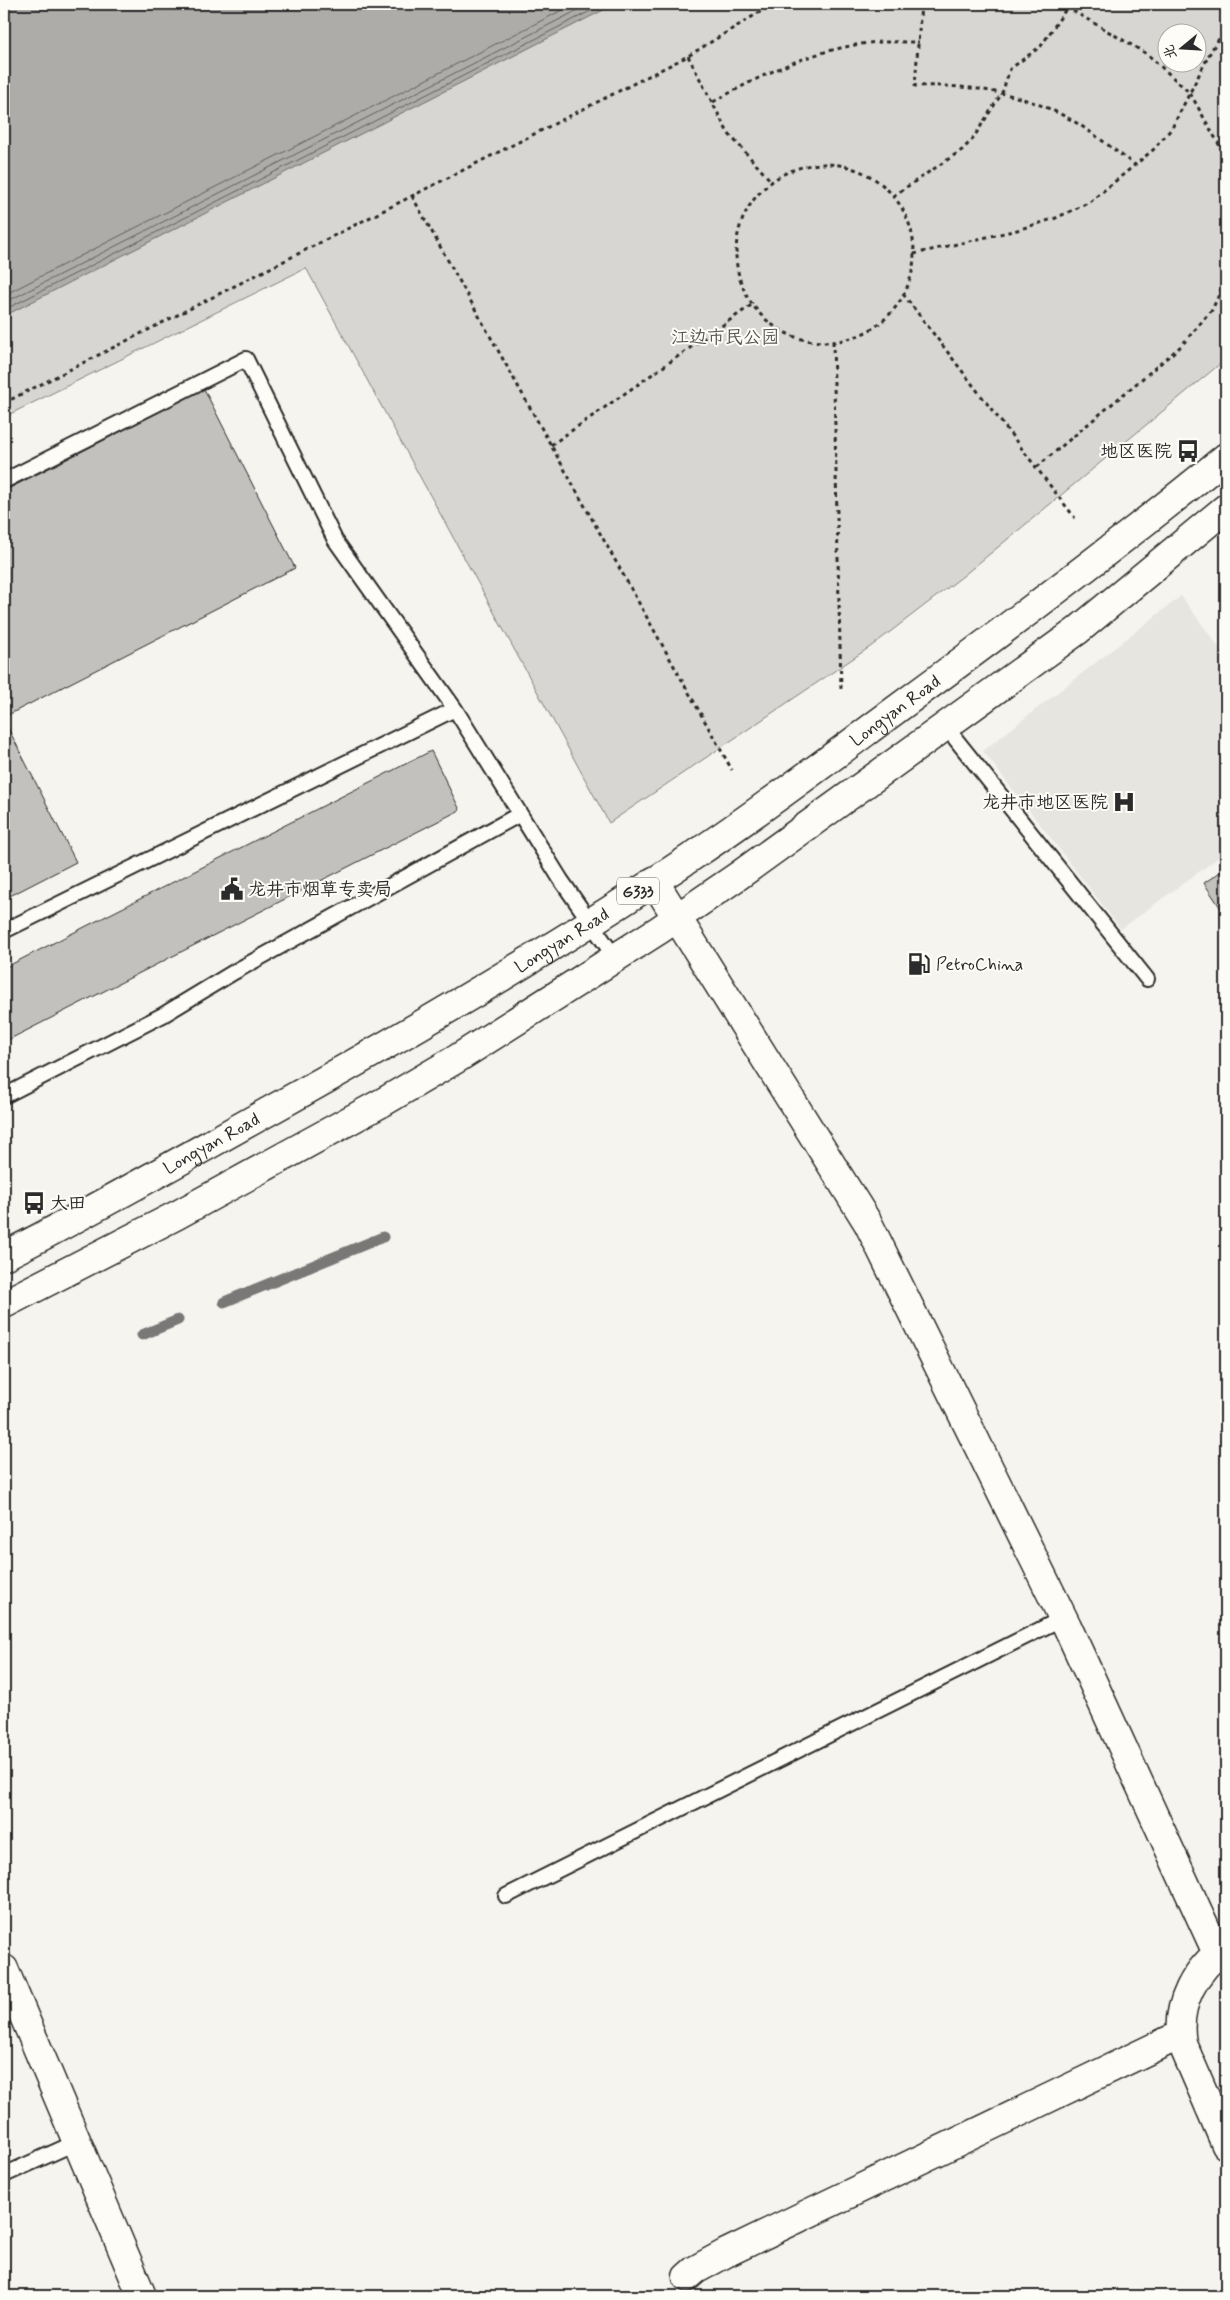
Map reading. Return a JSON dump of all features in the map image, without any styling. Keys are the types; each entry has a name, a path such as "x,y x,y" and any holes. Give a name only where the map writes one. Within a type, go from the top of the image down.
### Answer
{"main road":[{"name":"Longyan Road","path":"4,1256 76,1219 425,1024 654,881 774,800 1032,610 1140,528 1226,457"},
{"name":"G333","path":"4,1304 177,1216 344,1125 458,1058 616,959 678,918 1077,631 1226,508"},
{"path":"654,881 868,1223 1063,1618 1222,1950 1188,1991 1181,2010 1180,2035 1226,2145"},
{"path":"4,1969 142,2296"},
{"path":"687,2277 695,2270 726,2253 1180,2035"}],"lane":[{"path":"4,481 246,359 335,540 455,709 520,814 616,959"},
{"path":"4,931 455,709"},
{"path":"946,727 1148,979"},
{"path":"4,1096 163,1015 234,972 520,814"},
{"path":"506,1896 1063,1618"},
{"path":"4,2175 77,2142"}],"path":[{"path":"4,403 688,56 773,4"},
{"path":"922,4 915,86 946,85 1002,93 1031,101 1082,126 1135,165"},
{"path":"1050,4 1066,9 1147,54 1190,93 1226,157"},
{"path":"893,196 962,150 972,140 1002,93 1010,69 1041,46 1066,9 1072,4"},
{"path":"914,254 1018,230 1056,218 1090,202 1153,150 1172,128 1212,49 1226,29"},
{"path":"713,102 777,68 817,54 863,44 919,42"},
{"path":"688,56 728,133 771,181"},
{"path":"824,163 852,167 877,180 898,200 910,226 914,254 910,282 896,307 876,326 848,340 818,342 788,334 763,317 753,304 745,292 736,262 738,232 750,204 771,181 796,168 824,163"},
{"path":"412,196 732,770"},
{"path":"1037,467 1181,346 1212,310 1226,279"},
{"path":"903,294 1075,518"},
{"path":"551,445 753,304"},
{"path":"833,341 841,689"}],"shaded area":[{"name":"龙井市地区医院","path":"1181,596 1226,657 1226,852 1121,929 983,751"}],"green space":[{"name":"江边市民公园","path":"615,4 1226,4 1226,359 963,576 873,645 609,823 306,268 4,417 4,316"}],"water":[{"path":"4,4 615,4 4,316"}],"building":[{"path":"204,389 295,568 4,717 4,491"},
{"path":"4,720 76,862 4,899"},
{"name":"龙井市烟草专卖局","path":"431,751 460,810 4,1042 4,968"},
{"path":"1226,868 1226,916 1204,883"}],"waterway":[{"path":"224,1302 383,1237"},
{"path":"142,1335 178,1320"}],"place":[{"name":"地区医院","path":"1188,451"},
{"name":"龙井市地区医院","path":"1124,802"},
{"name":"龙井市烟草专卖局","path":"232,889"},
{"name":"PetroChina","path":"919,964"},
{"name":"大田","path":"34,1203"}]}
